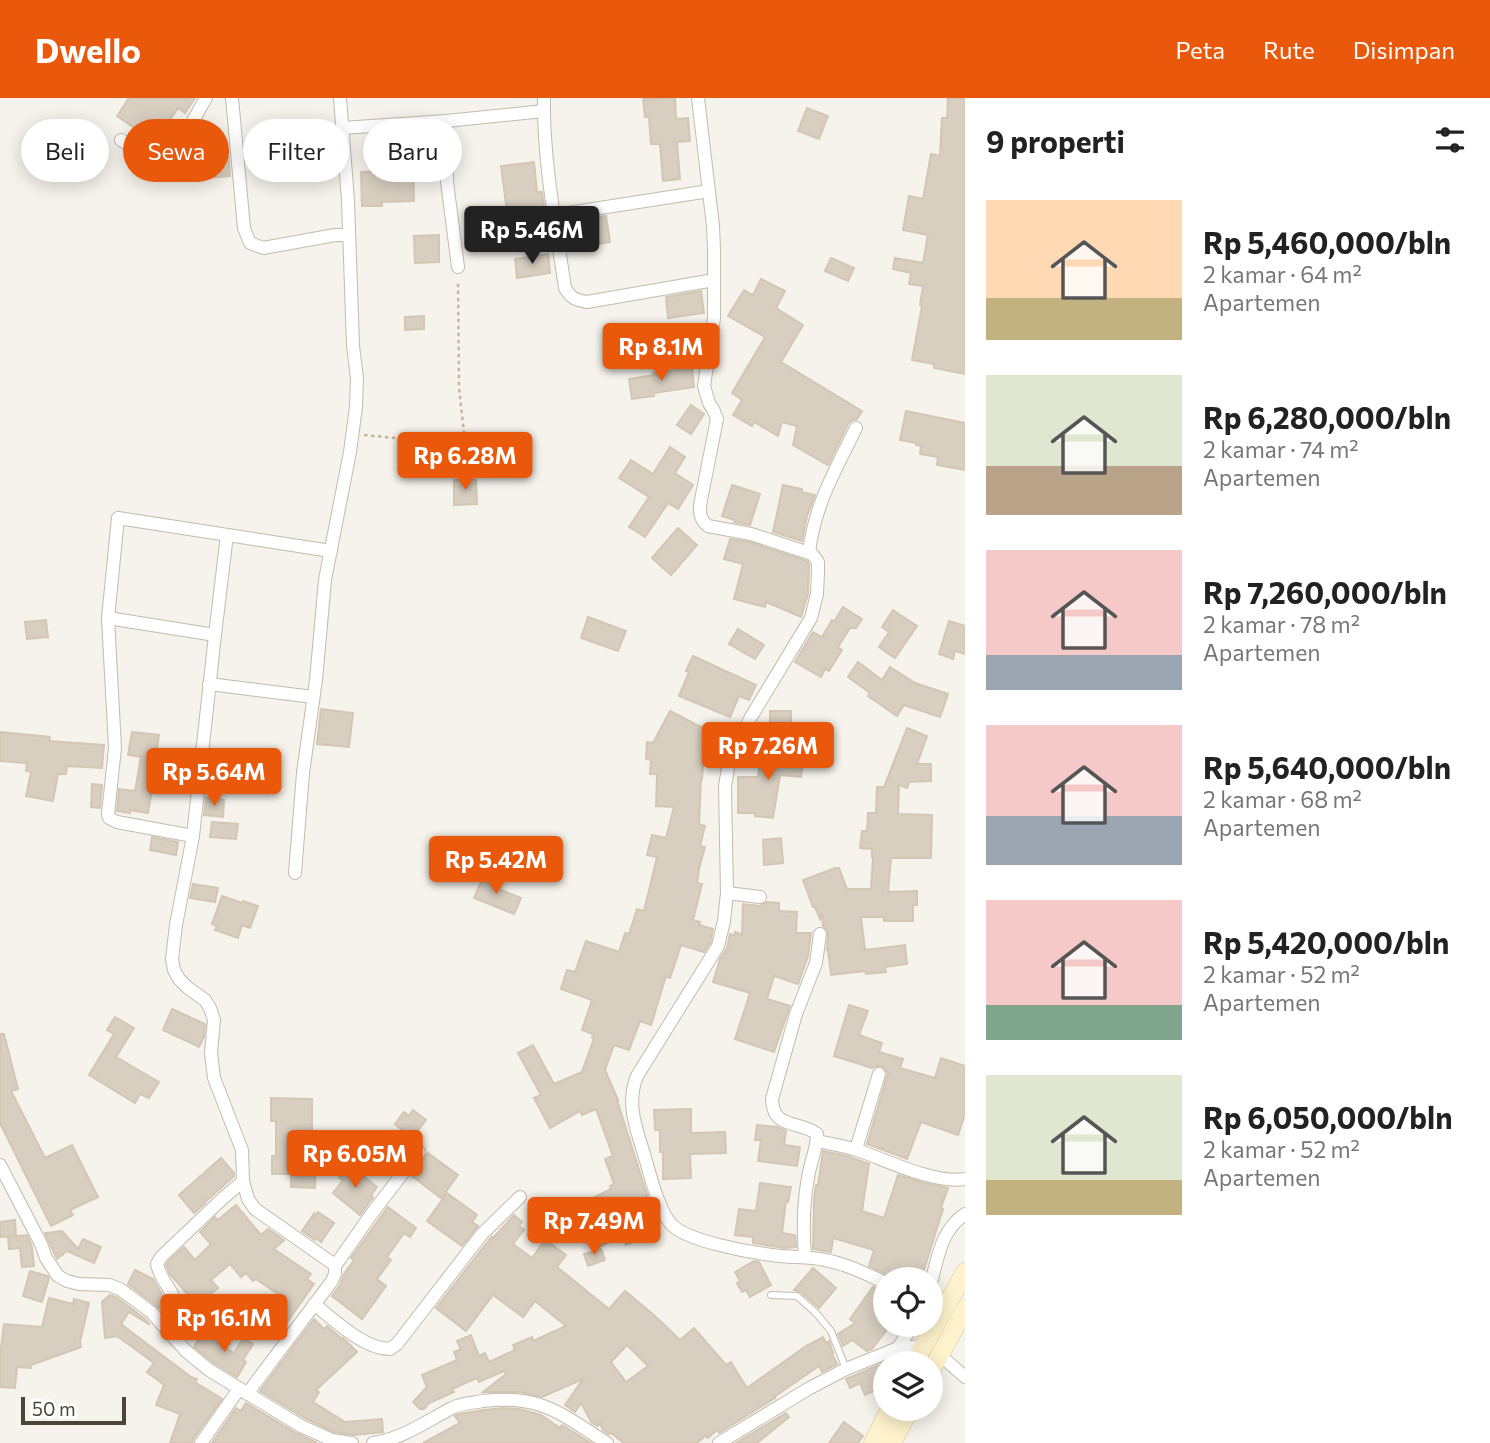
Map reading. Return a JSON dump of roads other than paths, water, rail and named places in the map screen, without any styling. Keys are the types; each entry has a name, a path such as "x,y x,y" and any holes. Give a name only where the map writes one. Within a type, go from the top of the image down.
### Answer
{"main road":[{"path":"920,1351 965,1272"},
{"path":"942,1351 965,1309"},
{"path":"873,1443 884,1421"},
{"path":"892,1443 904,1421"}],"street":[{"path":"121,140 151,158 163,159 172,153 206,98"},
{"path":"232,98 244,228 250,243 263,248 335,235 348,236"},
{"path":"340,98 341,119"},
{"path":"698,98 713,226 714,318 704,386 705,394 718,419 699,509 704,523 708,526 751,534 809,552 818,562 817,594 811,618 751,717 729,762 725,786 727,893 718,946 637,1076 632,1088 632,1113 664,1213 678,1231 708,1242 770,1255 828,1260 873,1277"},
{"path":"458,119 544,104 546,148 555,215 565,288 570,297 587,302 714,280"},
{"path":"295,873 303,773 325,580 356,407 357,378 353,346 346,182"},
{"path":"447,182 458,267"},
{"path":"555,215 709,191"},
{"path":"809,552 812,527 826,489 856,428"},
{"path":"193,836 117,822 109,818 108,814 115,748 108,618 118,517 331,551"},
{"path":"228,535 193,836 172,960 179,979 211,1007 214,1020 211,1053 214,1078 242,1150 243,1181 248,1199 255,1209 335,1266"},
{"path":"108,618 215,635"},
{"path":"209,684 313,697"},
{"path":"727,893 760,897"},
{"path":"805,1257 805,1198 817,1134 811,1129 788,1123 776,1116 772,1099 796,1014 816,963 820,934"},
{"path":"856,1149 878,1074"},
{"path":"817,1140 856,1149 937,1177 965,1179"},
{"path":"201,1443 332,1281 335,1266 419,1152"},
{"path":"0,1165 46,1258 58,1276 79,1284 109,1285 120,1289 152,1312 167,1331 209,1370 301,1426 345,1443"},
{"path":"167,1331 177,1308 161,1278 157,1264 161,1257 243,1181"},
{"path":"314,1304 362,1340 375,1347 390,1349 397,1344 482,1234 520,1197"},
{"path":"935,1267 945,1233 965,1214"},
{"path":"898,1348 905,1337"},
{"path":"719,1443 846,1369 898,1348 923,1346"},
{"path":"943,1366 965,1377"},
{"path":"373,1443 402,1434 456,1406 523,1400 544,1405 607,1443"}],"lane":[{"path":"771,1295 797,1296 816,1313 831,1331 846,1369"}]}
